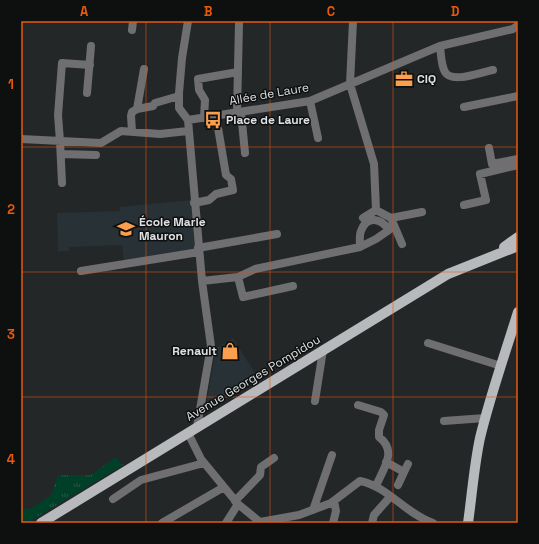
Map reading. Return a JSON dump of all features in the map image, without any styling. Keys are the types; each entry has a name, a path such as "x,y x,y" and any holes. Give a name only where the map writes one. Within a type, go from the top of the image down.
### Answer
{"main road":[{"name":"Avenue Georges Pompidou","path":"481,260 513,242 518,237"},
{"name":"Avenue Georges Pompidou","path":"40,523 448,274 518,246"},
{"path":"468,523 475,467 485,418 518,315"}],"street":[{"path":"188,21 182,58 179,108 188,120 194,203 202,281 211,346 197,427"},
{"path":"353,21 350,84 374,164 376,210"},
{"path":"239,23 239,112 245,153"},
{"name":"Allée de Laure","path":"188,120 310,101 440,46 517,27"},
{"path":"87,93 92,46"},
{"path":"440,46 444,71 450,77 457,78 493,70"},
{"path":"62,183 58,115 62,64 90,65"},
{"path":"137,109 144,69"},
{"path":"204,118 205,100 199,90 198,79 238,72"},
{"path":"132,132 132,112 137,109 153,106 155,103 179,96"},
{"path":"464,107 518,96"},
{"path":"310,101 318,138"},
{"path":"194,203 209,200 216,194 233,190 231,179 226,175 216,116"},
{"path":"21,139 101,143 121,131 160,134 188,131"},
{"path":"489,148 492,164 518,159"},
{"path":"61,154 96,156"},
{"path":"464,205 486,200 480,174 518,165"},
{"path":"363,218 376,210"},
{"path":"376,210 391,218 402,244"},
{"path":"391,218 422,212"},
{"path":"81,271 199,250 277,234"},
{"path":"202,281 238,277 256,269 360,247"},
{"path":"238,277 243,297 293,286"},
{"path":"428,343 501,366"},
{"path":"315,401 323,350"},
{"path":"358,405 381,412 384,415 379,430 379,436 385,441 388,447 389,455 376,486"},
{"path":"444,421 485,418"},
{"path":"188,433 201,460 237,503 260,522 299,515 313,510 334,500 360,481 371,483 422,519 433,523"},
{"path":"313,510 332,455"},
{"path":"227,522 237,503 260,475 261,467 274,458"},
{"path":"386,462 404,472"},
{"path":"113,499 140,480 204,463"},
{"path":"398,485 408,464"},
{"path":"162,523 224,487"},
{"path":"372,523 374,515 390,497"},
{"path":"333,523 336,512 334,500"}],"shaded area":[{"name":"École Marie Mauron","path":"192,200 196,249 124,261 122,245 69,247 69,251 58,251 57,213 120,211 119,207"},
{"path":"233,338 258,378 205,411 216,348"}],"green space":[{"path":"116,457 123,465 27,523 21,523 21,508 30,509 51,495 58,475 91,475"}],"place":[{"name":"CIQ","path":"404,79"},
{"name":"Place de Laure","path":"213,120"},
{"name":"École Marie Mauron","path":"126,229"},
{"name":"Renault","path":"230,351"}]}
